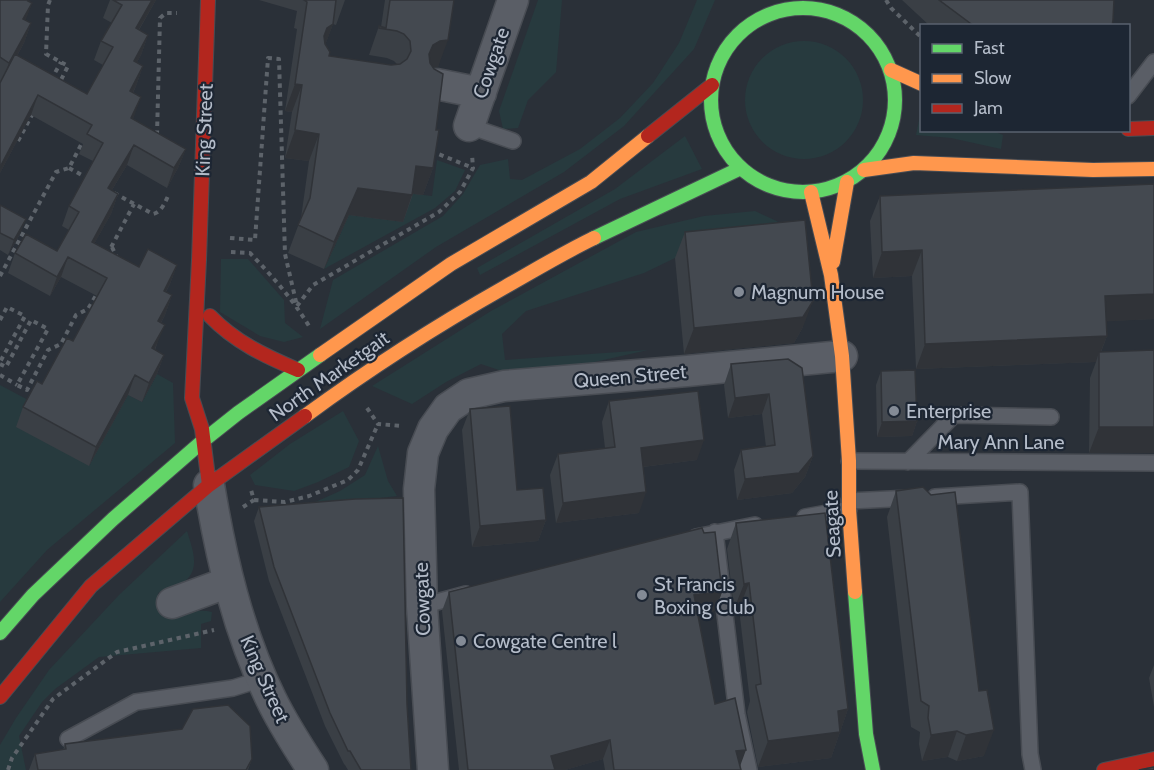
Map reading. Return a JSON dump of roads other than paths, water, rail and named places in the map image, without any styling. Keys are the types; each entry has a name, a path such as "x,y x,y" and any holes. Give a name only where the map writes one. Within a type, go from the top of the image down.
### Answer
{"main road":[{"path":"830,6 857,25 878,45 891,70 896,106 886,141 864,170 847,182 830,189 811,192 786,191 762,183 741,168 722,144 712,116 712,85 719,63 730,44 746,28 773,13 830,6"},
{"name":"King Street","path":"208,7 192,399 203,435 209,485"},
{"path":"746,28 750,9"},
{"path":"891,70 920,84"},
{"name":"North Marketgait","path":"0,633 33,596 203,435 450,264 591,182 712,85"},
{"path":"1130,129 1154,128"},
{"path":"864,170 914,163 1093,170 1154,169"},
{"name":"North Marketgait","path":"0,697 91,586 209,485 344,387 454,316 573,248 741,168"},
{"name":"Seagate","path":"831,275 847,182"},
{"name":"Seagate","path":"811,192 831,275 842,356 849,461 849,505 866,734 873,770"},
{"name":"King Street","path":"199,260 210,316 210,338"},
{"path":"210,316 219,327 236,340 258,353 298,370"},
{"name":"King Street","path":"203,435 207,409"},
{"path":"1104,770 1154,759"}],"street":[{"name":"Cowgate","path":"469,126 513,0"},
{"path":"436,84 480,93"},
{"name":"Queen Street","path":"433,429 448,408 469,394 504,386 842,356"},
{"name":"Cowgate","path":"433,429 423,453 419,489 422,606 433,770"},
{"name":"King Street","path":"209,485 218,538 241,624 276,710 313,770"},
{"path":"172,603 230,582"}],"lane":[{"path":"1130,93 1154,62"},
{"path":"469,126 513,141"},
{"path":"908,462 954,416 1051,417"},
{"name":"Mary Ann Lane","path":"849,461 1154,463"},
{"path":"680,541 849,505 1020,492 1030,754 1033,770"},
{"path":"715,532 737,714 749,770"},
{"path":"422,606 484,590"},
{"path":"68,739 136,702 233,688 262,679"}],"place":[{"name":"Magnum House","path":"739,292"},
{"name":"Enterprise","path":"894,411"},
{"name":"St Francis Boxing Club","path":"642,595"},
{"name":"Cowgate Centre l","path":"461,641"}]}
